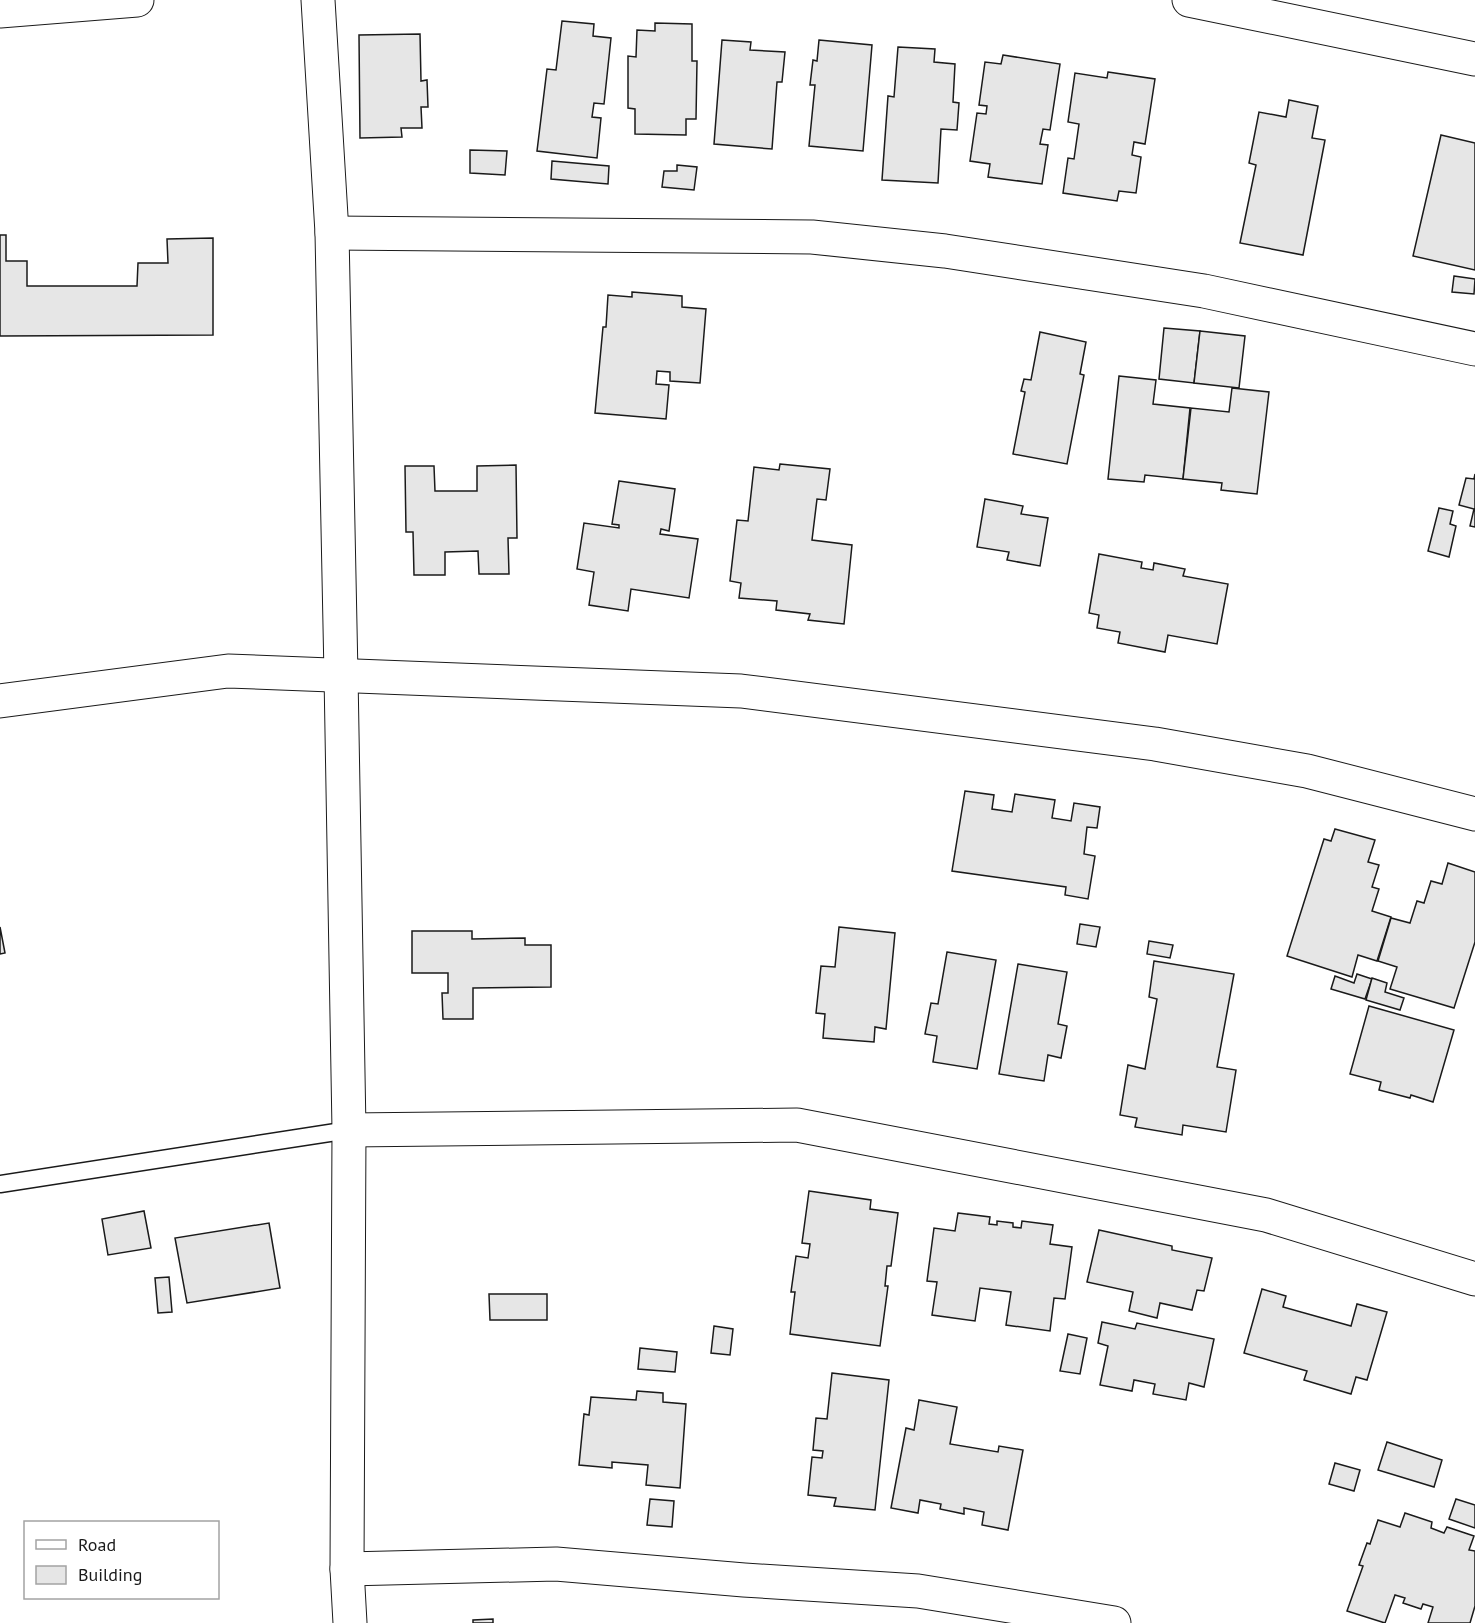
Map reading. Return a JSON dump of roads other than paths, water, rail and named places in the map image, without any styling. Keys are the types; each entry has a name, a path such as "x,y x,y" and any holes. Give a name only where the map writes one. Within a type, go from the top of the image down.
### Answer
{"street":[{"path":"0,11 137,0"},
{"path":"318,0 332,233 341,675 349,1130 348,1569 350,1623"},
{"path":"1190,0 1475,59"},
{"path":"332,233 812,237 945,251 1203,291 1475,349"},
{"path":"0,701 228,671 741,691 1155,744 1308,771 1475,814"},
{"path":"349,1130 797,1125 1266,1215 1475,1279"},
{"path":"348,1569 556,1564 744,1580 918,1591 1114,1623"}],"lane":[{"path":"0,1184 349,1130"}]}
